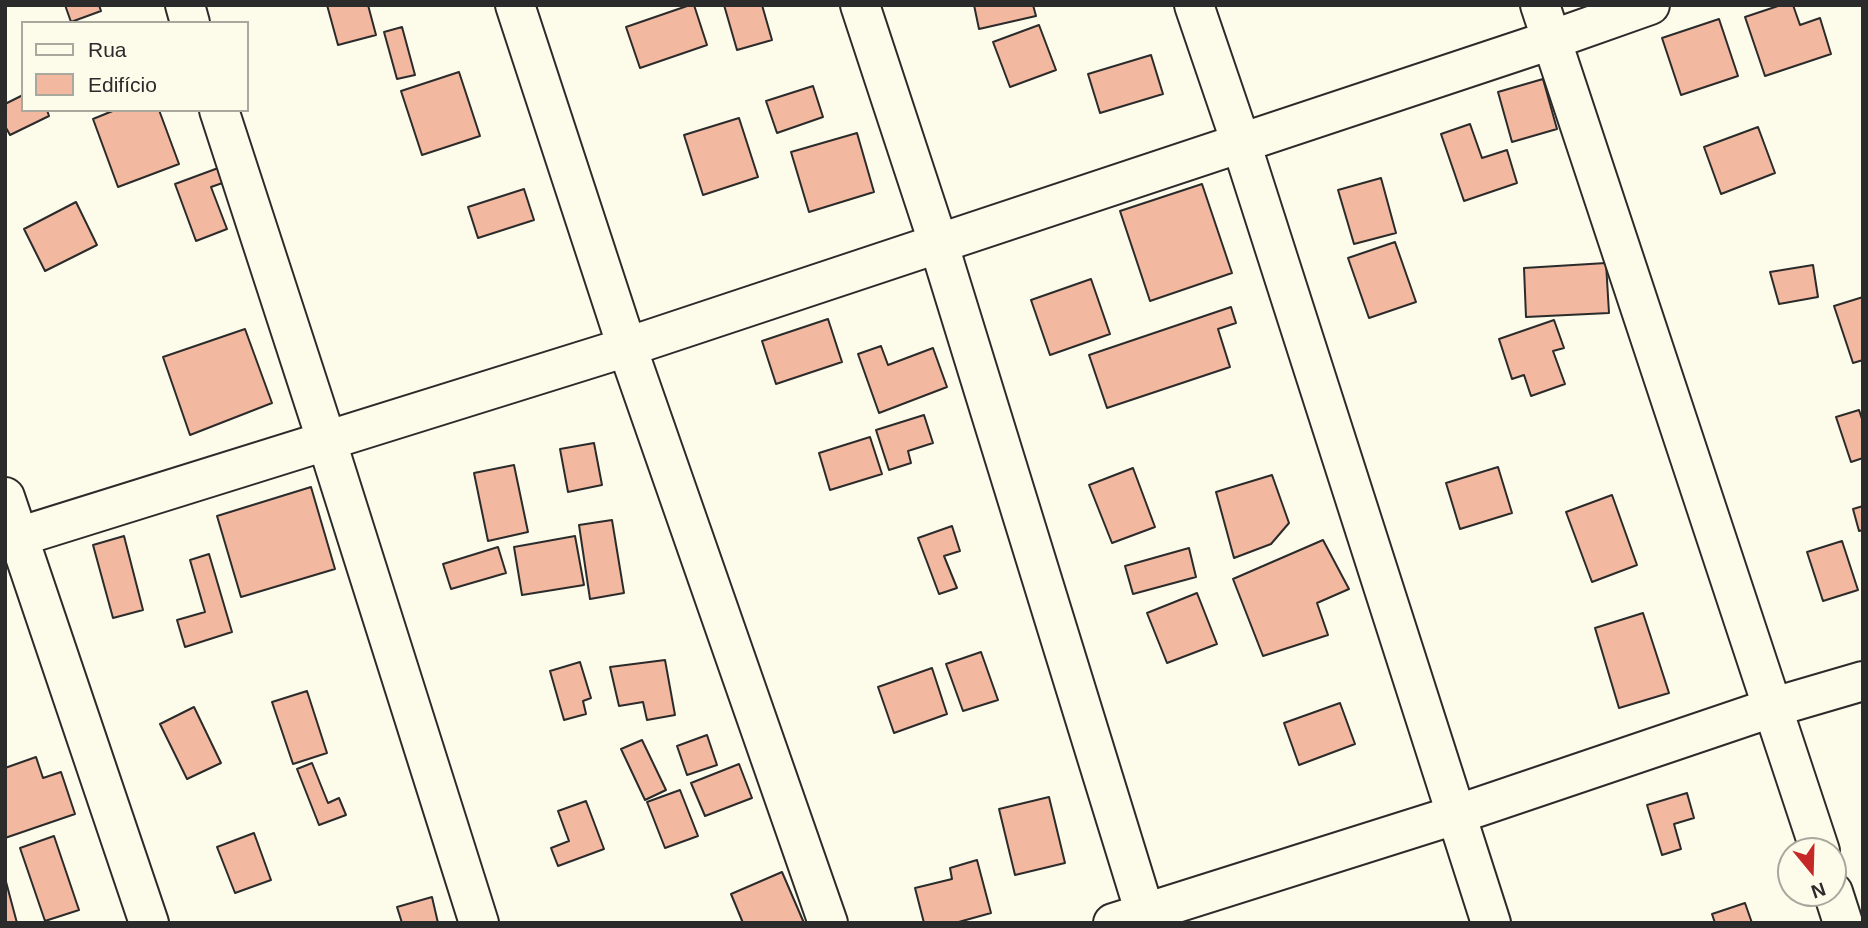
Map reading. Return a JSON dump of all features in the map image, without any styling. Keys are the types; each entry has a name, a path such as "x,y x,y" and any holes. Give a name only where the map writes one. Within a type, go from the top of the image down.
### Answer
{"street":[{"path":"515,5 627,346 828,923"},
{"path":"860,5 938,242 1135,920 1774,707 1863,681"},
{"path":"1194,5 1491,923"},
{"path":"12,538 627,346 1241,144 1546,23 1650,5"},
{"path":"1546,23 1816,837"},
{"path":"220,112 479,923"},
{"path":"5,497 12,538 149,923"}],"building":[{"path":"65,5 99,5 101,11 71,21"},
{"path":"327,5 368,5 376,35 338,45"},
{"path":"694,5 707,45 640,68 626,27"},
{"path":"724,5 762,5 772,40 737,50"},
{"path":"974,5 1033,5 1036,16 979,29"},
{"path":"1781,5 1793,5 1800,25 1820,18 1831,54 1765,76 1745,17"},
{"path":"1719,19 1738,76 1681,95 1662,38"},
{"path":"1039,25 1056,70 1010,87 993,42"},
{"path":"402,27 415,75 397,79 384,32"},
{"path":"1151,55 1163,94 1100,113 1088,74"},
{"path":"459,72 480,136 422,155 401,91"},
{"path":"1543,79 1557,129 1512,142 1498,92"},
{"path":"813,86 823,117 777,133 766,101"},
{"path":"21,96 21,112 48,112 49,116 10,135 5,126 5,104"},
{"path":"110,112 160,112 179,164 118,187 93,119"},
{"path":"739,118 758,177 703,195 684,135"},
{"path":"1470,124 1482,158 1507,150 1517,183 1464,201 1441,134"},
{"path":"1758,127 1775,173 1721,194 1704,147"},
{"path":"857,133 874,192 809,212 791,152"},
{"path":"229,164 234,179 211,187 227,229 196,241 175,184"},
{"path":"1381,178 1396,233 1354,244 1338,190"},
{"path":"1202,184 1232,273 1150,301 1120,211"},
{"path":"524,189 534,220 478,238 468,207"},
{"path":"76,202 97,245 45,271 24,229"},
{"path":"1395,242 1416,302 1369,318 1348,258"},
{"path":"1606,263 1609,313 1526,317 1524,268"},
{"path":"1813,265 1818,297 1779,304 1770,272"},
{"path":"1091,279 1110,334 1050,355 1031,300"},
{"path":"1863,297 1863,360 1853,363 1834,306"},
{"path":"1231,307 1236,323 1218,329 1230,367 1107,408 1089,355"},
{"path":"828,319 842,362 776,384 762,341"},
{"path":"1554,320 1564,348 1553,351 1565,384 1531,396 1524,375 1512,379 1499,339"},
{"path":"245,329 272,403 190,435 163,357"},
{"path":"881,346 888,365 933,348 947,387 879,413 858,354"},
{"path":"1859,410 1863,422 1863,458 1851,462 1836,417"},
{"path":"924,415 933,443 908,451 911,463 889,470 876,430"},
{"path":"870,437 882,474 830,490 819,453"},
{"path":"594,443 602,485 568,492 560,449"},
{"path":"514,465 528,532 488,541 474,473"},
{"path":"1498,467 1512,513 1460,529 1446,483"},
{"path":"1133,468 1155,527 1112,543 1089,485"},
{"path":"1272,475 1289,523 1271,544 1234,558 1216,492"},
{"path":"311,487 335,569 241,597 217,516"},
{"path":"1612,495 1637,565 1592,582 1566,512"},
{"path":"1863,506 1863,530 1859,531 1853,509"},
{"path":"612,520 624,593 590,599 579,525"},
{"path":"952,526 960,551 944,556 957,588 939,594 918,538"},
{"path":"124,536 143,610 113,618 93,545"},
{"path":"575,536 584,585 522,595 514,547"},
{"path":"1323,540 1349,589 1317,603 1328,635 1263,656 1233,579"},
{"path":"1842,541 1858,590 1823,601 1807,552"},
{"path":"498,547 506,573 451,589 443,564"},
{"path":"1189,548 1196,577 1133,594 1125,566"},
{"path":"209,554 232,632 185,647 177,620 205,612 190,560"},
{"path":"1197,593 1217,644 1167,663 1147,613"},
{"path":"1643,613 1669,693 1619,708 1595,628"},
{"path":"981,652 998,700 963,711 946,664"},
{"path":"665,660 675,715 647,720 643,702 619,706 610,667"},
{"path":"580,662 591,698 583,701 586,714 564,720 550,671"},
{"path":"932,668 947,714 894,733 878,687"},
{"path":"307,691 327,753 293,764 272,702"},
{"path":"1340,703 1355,744 1299,765 1284,723"},
{"path":"194,707 221,763 187,779 160,724"},
{"path":"707,735 717,765 687,775 677,746"},
{"path":"642,740 666,790 645,800 621,749"},
{"path":"36,757 43,778 61,772 75,814 5,838 5,768"},
{"path":"312,763 328,803 339,798 346,815 319,825 297,769"},
{"path":"739,764 752,798 705,816 691,783"},
{"path":"680,790 698,836 665,848 647,802"},
{"path":"1687,793 1694,818 1674,824 1681,849 1662,855 1647,805"},
{"path":"1049,797 1065,863 1015,875 999,809"},
{"path":"586,801 604,849 558,866 551,848 569,841 558,811"},
{"path":"254,833 271,880 235,893 217,847"},
{"path":"54,836 79,910 45,921 20,848"},
{"path":"977,860 991,913 955,923 924,923 915,888 952,879 950,868"},
{"path":"782,872 804,923 743,923 731,894"},
{"path":"5,878 17,923 5,923"},
{"path":"432,897 438,923 402,923 397,907"},
{"path":"1745,903 1752,923 1715,923 1712,914"}]}
